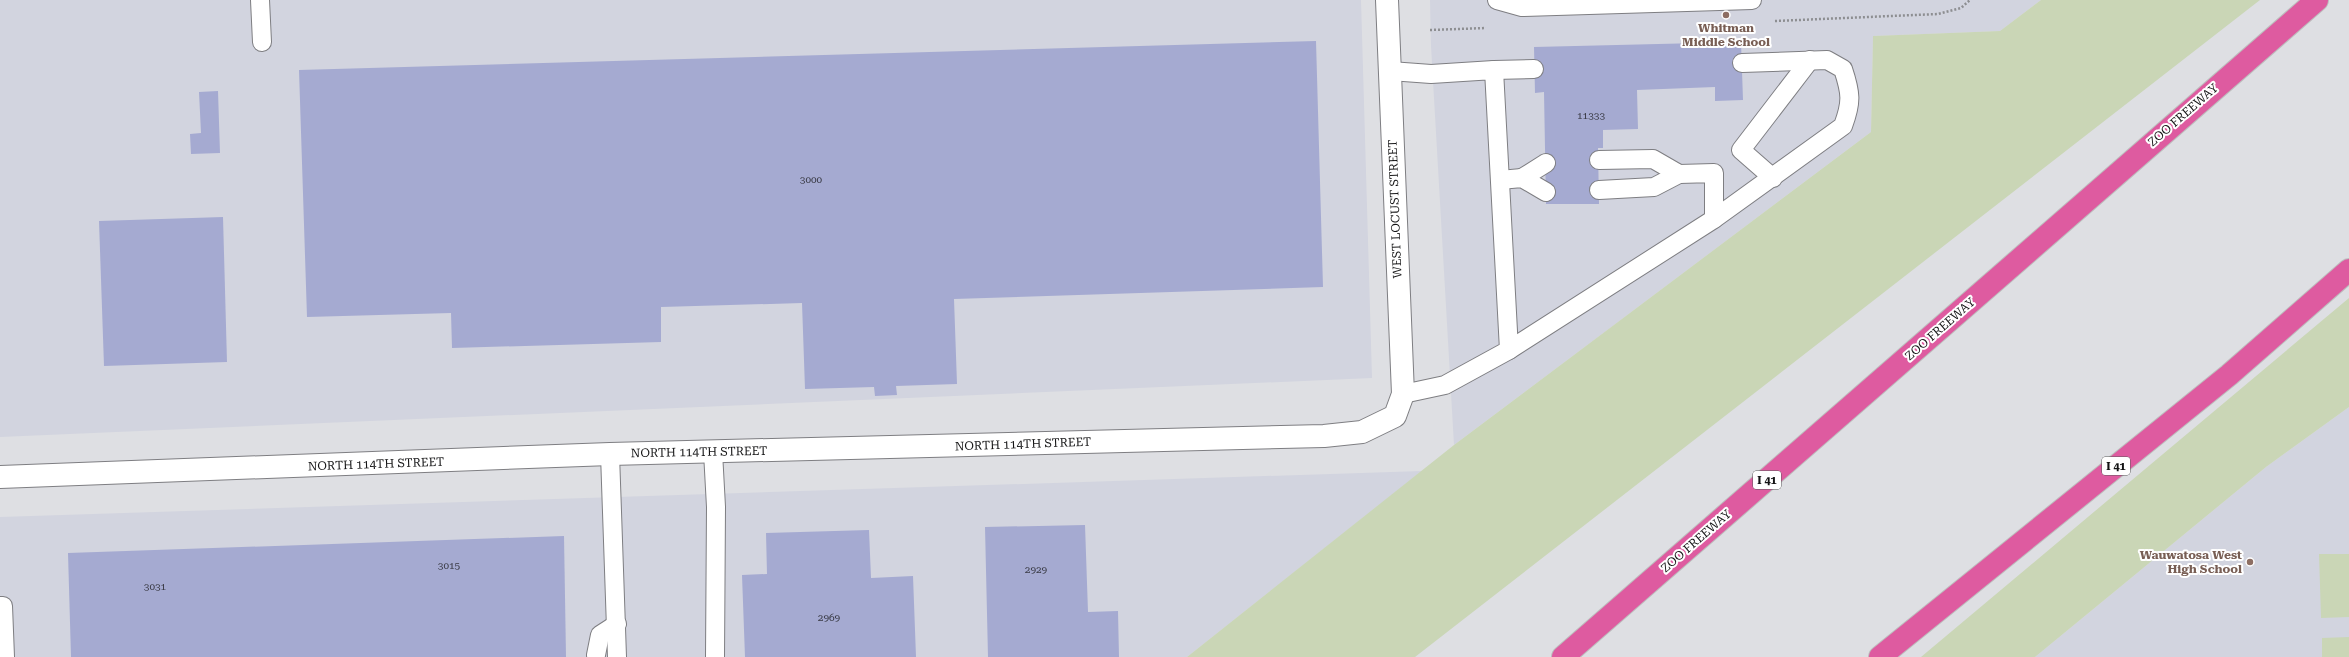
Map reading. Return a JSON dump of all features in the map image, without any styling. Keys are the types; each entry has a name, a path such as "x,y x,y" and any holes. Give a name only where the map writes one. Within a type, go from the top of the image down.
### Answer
{"highway":[{"name":"ZOO FREEWAY","path":"1565,655 2316,0"},
{"name":"I 41","path":"1880,657 2229,374 2349,270"}],"street":[{"name":"WEST LOCUST STREET","path":"1388,0 1403,394 1395,416"},
{"name":"NORTH 114TH STREET","path":"0,477 610,454 1324,436 1362,432 1395,416"}],"lane":[{"path":"260,0 262,42"},
{"path":"1497,0 1522,7 1752,0"},
{"path":"1773,178 1741,150 1810,60"},
{"path":"1403,394 1446,385 1509,350 1714,219 1773,178 1843,126 1850,106 1850,88 1843,69 1826,60 1742,62"},
{"path":"1390,71 1431,74 1534,69"},
{"path":"1494,70 1509,350"},
{"path":"1598,160 1653,159 1679,174"},
{"path":"1500,180 1522,178 1546,163"},
{"path":"1599,190 1654,187 1679,174 1714,173 1714,219"},
{"path":"1522,178 1546,192"},
{"path":"713,452 716,507 715,657"},
{"path":"610,454 617,657"},
{"path":"0,606 3,606 5,657"},
{"path":"596,655 600,635 617,624"}],"shaded area":[{"path":"0,0 1361,0 1372,378 0,437"},
{"path":"1430,0 2041,0 2000,31 1873,36 1871,132 1454,445 1431,46"},
{"name":"Wauwatosa West High School","path":"2349,407 2349,657 2035,657 2266,467"},
{"path":"1422,471 1187,657 0,657 0,517"}],"green space":[{"path":"2041,0 2260,0 1415,657 1187,657 1454,445 1871,132 1873,36 2000,31"},
{"path":"2349,298 2349,407 2266,467 2035,657 1921,657"},
{"path":"2319,554 2349,554 2349,617 2321,618"},
{"path":"2349,637 2349,657 2322,657 2322,638"}],"building":[{"path":"1316,41 1323,287 954,299 957,384 896,386 897,395 875,396 874,387 805,389 802,303 661,307 661,342 452,348 451,313 307,317 299,70"},
{"path":"1741,42 1743,100 1715,101 1715,87 1637,90 1638,129 1603,130 1603,148 1598,148 1599,204 1546,204 1544,92 1535,93 1534,47"},
{"path":"218,91 220,153 191,154 190,134 201,133 199,92"},
{"path":"223,217 227,362 104,366 99,221"},
{"path":"1085,525 1088,612 1118,611 1119,657 988,657 985,527"},
{"path":"869,530 871,578 913,576 916,657 745,657 742,575 767,574 766,533"},
{"path":"564,536 566,657 71,657 68,553"}],"place":[{"name":"Whitman Middle School","path":"1726,15"},
{"name":"Wauwatosa West High School","path":"2250,562"}]}
